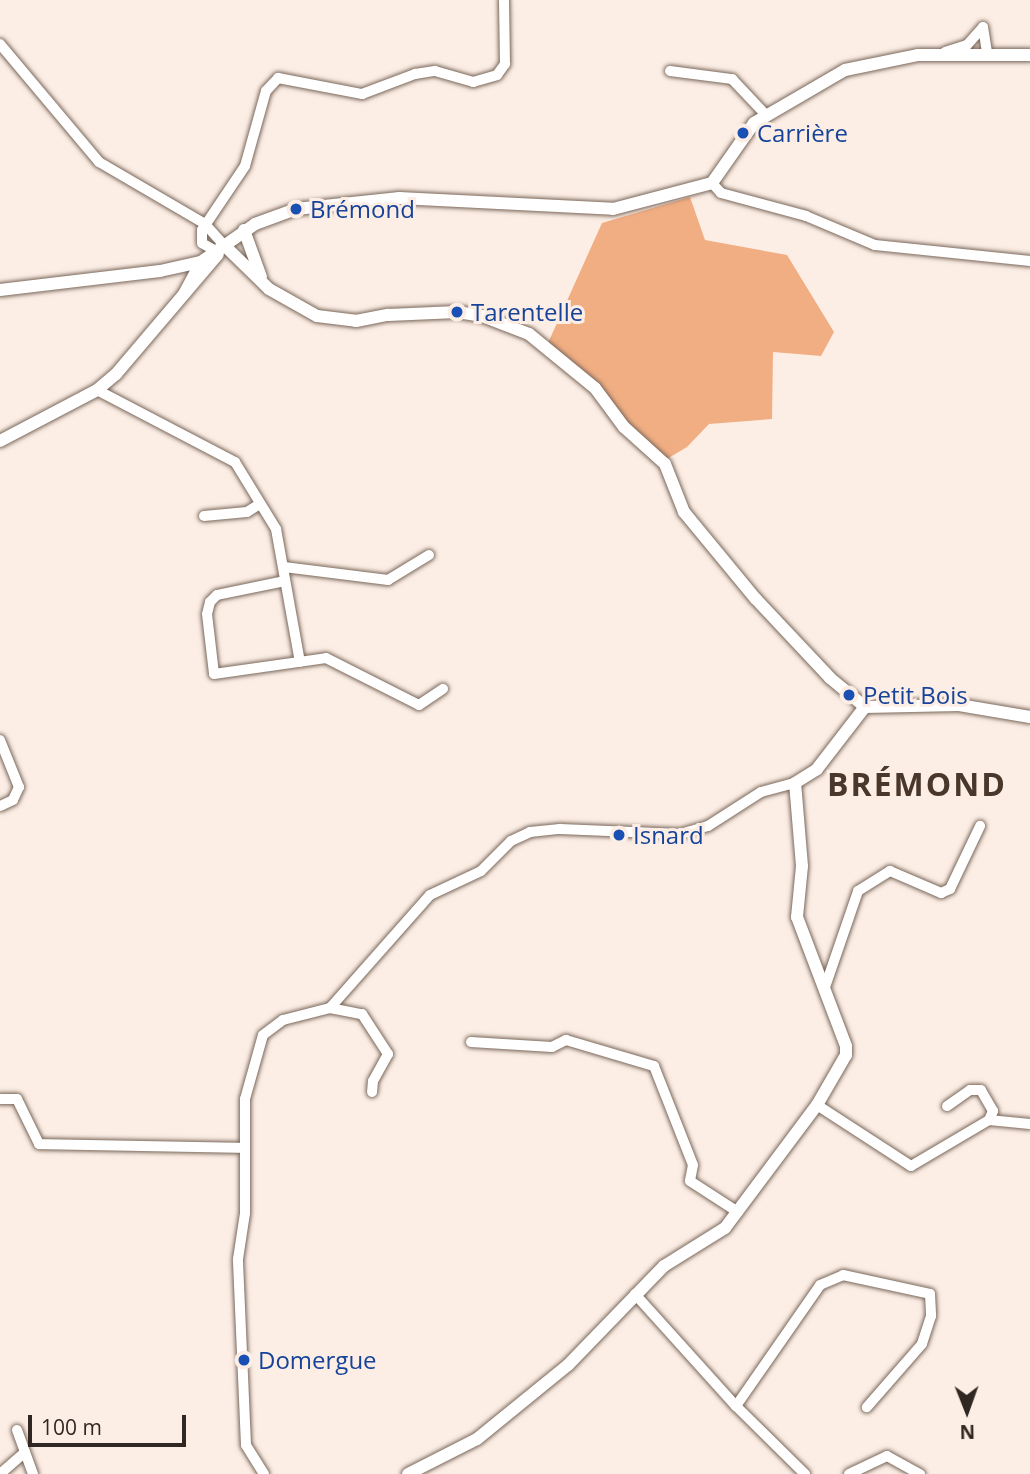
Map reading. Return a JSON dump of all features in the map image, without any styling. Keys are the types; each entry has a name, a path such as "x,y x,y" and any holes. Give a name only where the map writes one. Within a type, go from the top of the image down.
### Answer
{"street":[{"path":"205,224 245,166 266,91 278,78 362,94 425,73 473,82 497,75 505,64 504,0"},
{"path":"942,53 967,45 983,27 987,53"},
{"path":"0,44 99,162 205,224 219,250 270,289 317,316 341,321 457,312 482,316 529,334 595,388 624,427 665,464 684,512 779,628 865,707 959,705 1030,717"},
{"path":"0,441 97,390 139,351 184,294 197,271 219,250 244,230 296,209 366,200 524,202 600,210 712,183 743,133 766,115 845,70 891,57 942,53 1030,55"},
{"path":"670,71 732,79 766,115"},
{"path":"712,183 721,193 806,216 875,245 1030,261"},
{"path":"244,230 256,265 270,289"},
{"path":"0,290 160,271 197,271"},
{"path":"97,390 235,462 276,529 300,662"},
{"path":"204,516 247,512 260,504"},
{"path":"284,567 388,580 429,555"},
{"path":"285,581 217,594 207,614 214,674 222,676 326,658 419,705 443,689"},
{"path":"330,1008 430,895 481,871 511,841 530,832 560,829 680,834 708,826 761,792 795,783 817,769 865,707"},
{"path":"0,740 19,788 13,800 0,806"},
{"path":"408,1474 477,1439 568,1365 664,1266 725,1228 817,1104 846,1055 797,917 802,866 795,783"},
{"path":"823,991 858,891 890,870 941,893 950,889 980,826"},
{"path":"264,1474 246,1440 237,1259 246,1213 247,1080 263,1035 283,1020 330,1008 362,1014 388,1054 373,1081 372,1092"},
{"path":"471,1042 552,1047 566,1041 654,1066 693,1165 690,1181 738,1212"},
{"path":"817,1104 911,1166 989,1120 993,1111 981,1090 970,1090 947,1106"},
{"path":"0,1098 16,1099 39,1144 245,1147"},
{"path":"989,1120 1030,1125"},
{"path":"736,1406 820,1285 843,1275 930,1294 931,1316 922,1344 867,1407"},
{"path":"635,1294 736,1406 805,1474"},
{"path":"17,1430 33,1474"},
{"path":"0,1474 25,1452"},
{"path":"849,1474 887,1456 920,1474"}],"shaded area":[{"path":"690,197 705,240 787,255 834,332 821,356 773,352 772,419 709,424 687,447 665,460 548,343 602,223"}],"place":[{"name":"Carrière","path":"743,133"},
{"name":"Brémond","path":"296,209"},
{"name":"Tarentelle","path":"457,312"},
{"name":"Petit Bois","path":"849,695"},
{"name":"Isnard","path":"619,835"},
{"name":"Domergue","path":"244,1360"}],"district":[{"name":"BRÉMOND","path":"917,784"}]}
